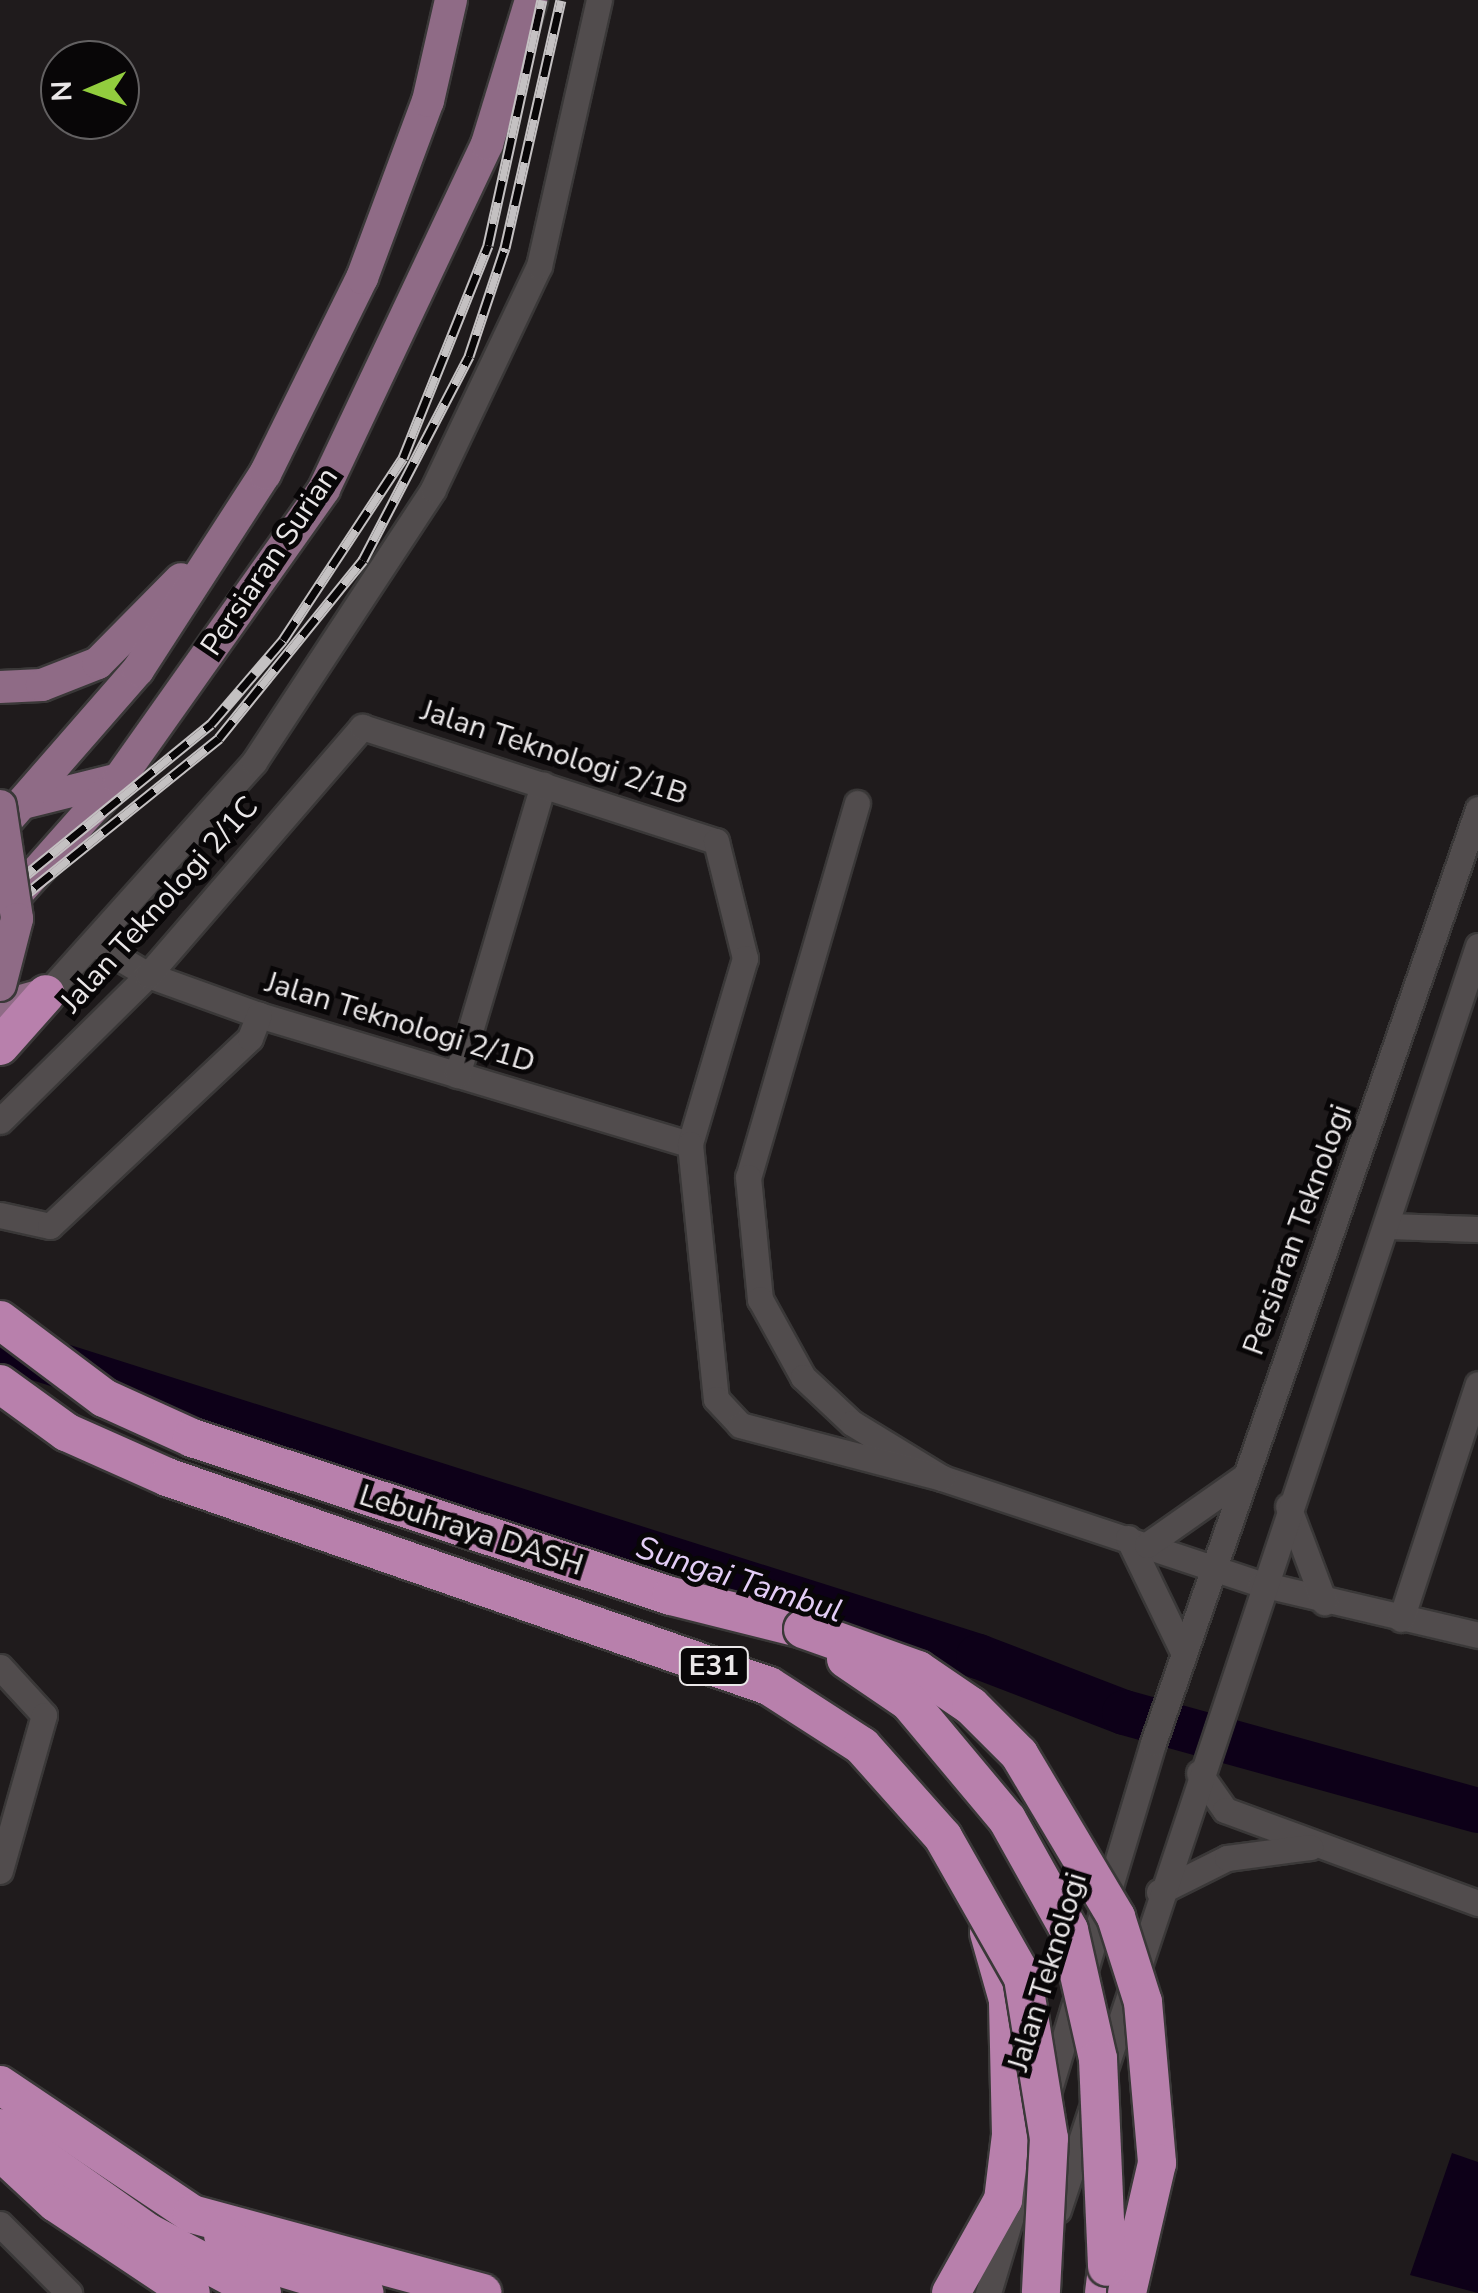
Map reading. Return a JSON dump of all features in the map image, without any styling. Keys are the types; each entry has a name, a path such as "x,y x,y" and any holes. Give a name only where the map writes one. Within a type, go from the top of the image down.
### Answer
{"highway":[{"path":"0,1046 46,994"},
{"name":"Lebuhraya DASH","path":"0,1320 104,1398 192,1438 671,1596 802,1629 910,1702 1006,1819 1069,1930 1098,2058 1104,2293"},
{"name":"Lebuhraya DASH","path":"0,1384 66,1432 167,1477 769,1686 862,1746 943,1838 1023,1978 1049,2138 1039,2293"},
{"path":"802,1629 918,1670 971,1706 1019,1754 1116,1917 1143,2002 1158,2162 1127,2293"},
{"path":"951,2293 1003,2200 1011,2135 1008,2000 981,1903"},
{"path":"0,2085 266,2263 365,2293"},
{"path":"0,2128 150,2232 262,2293"},
{"path":"0,2151 56,2203 191,2293"},
{"path":"192,2214 482,2293"}],"main road":[{"name":"Persiaran Surian","path":"0,828 9,804 138,670 238,522 362,278 428,101 451,0"},
{"name":"Persiaran Surian","path":"0,913 120,779 324,490 486,144 531,0"},
{"path":"0,687 42,686 98,663 238,522"},
{"path":"0,985 17,919 9,804 120,779"},
{"path":"0,1007 46,994"}],"street":[{"path":"46,994 99,946 254,762 433,489 539,266 599,0"},
{"name":"Jalan Teknologi 2/1B","path":"362,727 724,846 745,972 690,1144"},
{"name":"Jalan Teknologi 2/1C","path":"0,1121 148,975 362,727"},
{"path":"457,1075 543,784"},
{"path":"857,803 759,1121 748,1178 754,1259 776,1341 802,1377 852,1423 942,1478"},
{"name":"Persiaran Teknologi","path":"1180,1662 1478,808"},
{"name":"Jalan Teknologi 2/1D","path":"99,946 148,975 259,1016 690,1144"},
{"path":"1039,2293 1068,2168 1261,1584 1472,993 1478,946"},
{"path":"0,1214 50,1226 250,1038 259,1016"},
{"path":"690,1144 716,1399 740,1425 942,1478 1324,1602 1478,1635"},
{"path":"1387,1226 1478,1229"},
{"path":"1401,1618 1478,1384"},
{"path":"1137,1541 1246,1476"},
{"path":"1288,1506 1324,1602"},
{"path":"1137,1541 1180,1662"},
{"name":"Jalan Teknologi","path":"988,2293 1180,1662"},
{"path":"0,1666 44,1716 0,1871"},
{"path":"1200,1766 1225,1810 1478,1903"},
{"path":"1159,1892 1226,1858 1320,1847"},
{"path":"0,2224 68,2293"}],"shaded area":[{"path":"1452,2153 1478,2162 1478,2293 1410,2275"}],"waterway":[{"name":"Sungai Tambul","path":"0,1346 978,1656 1124,1712 1478,1810"}],"railway":[{"path":"0,896 211,724 283,640 403,458 488,245 542,0"},
{"path":"0,915 219,738 363,560 469,356 505,248 561,0"}]}
